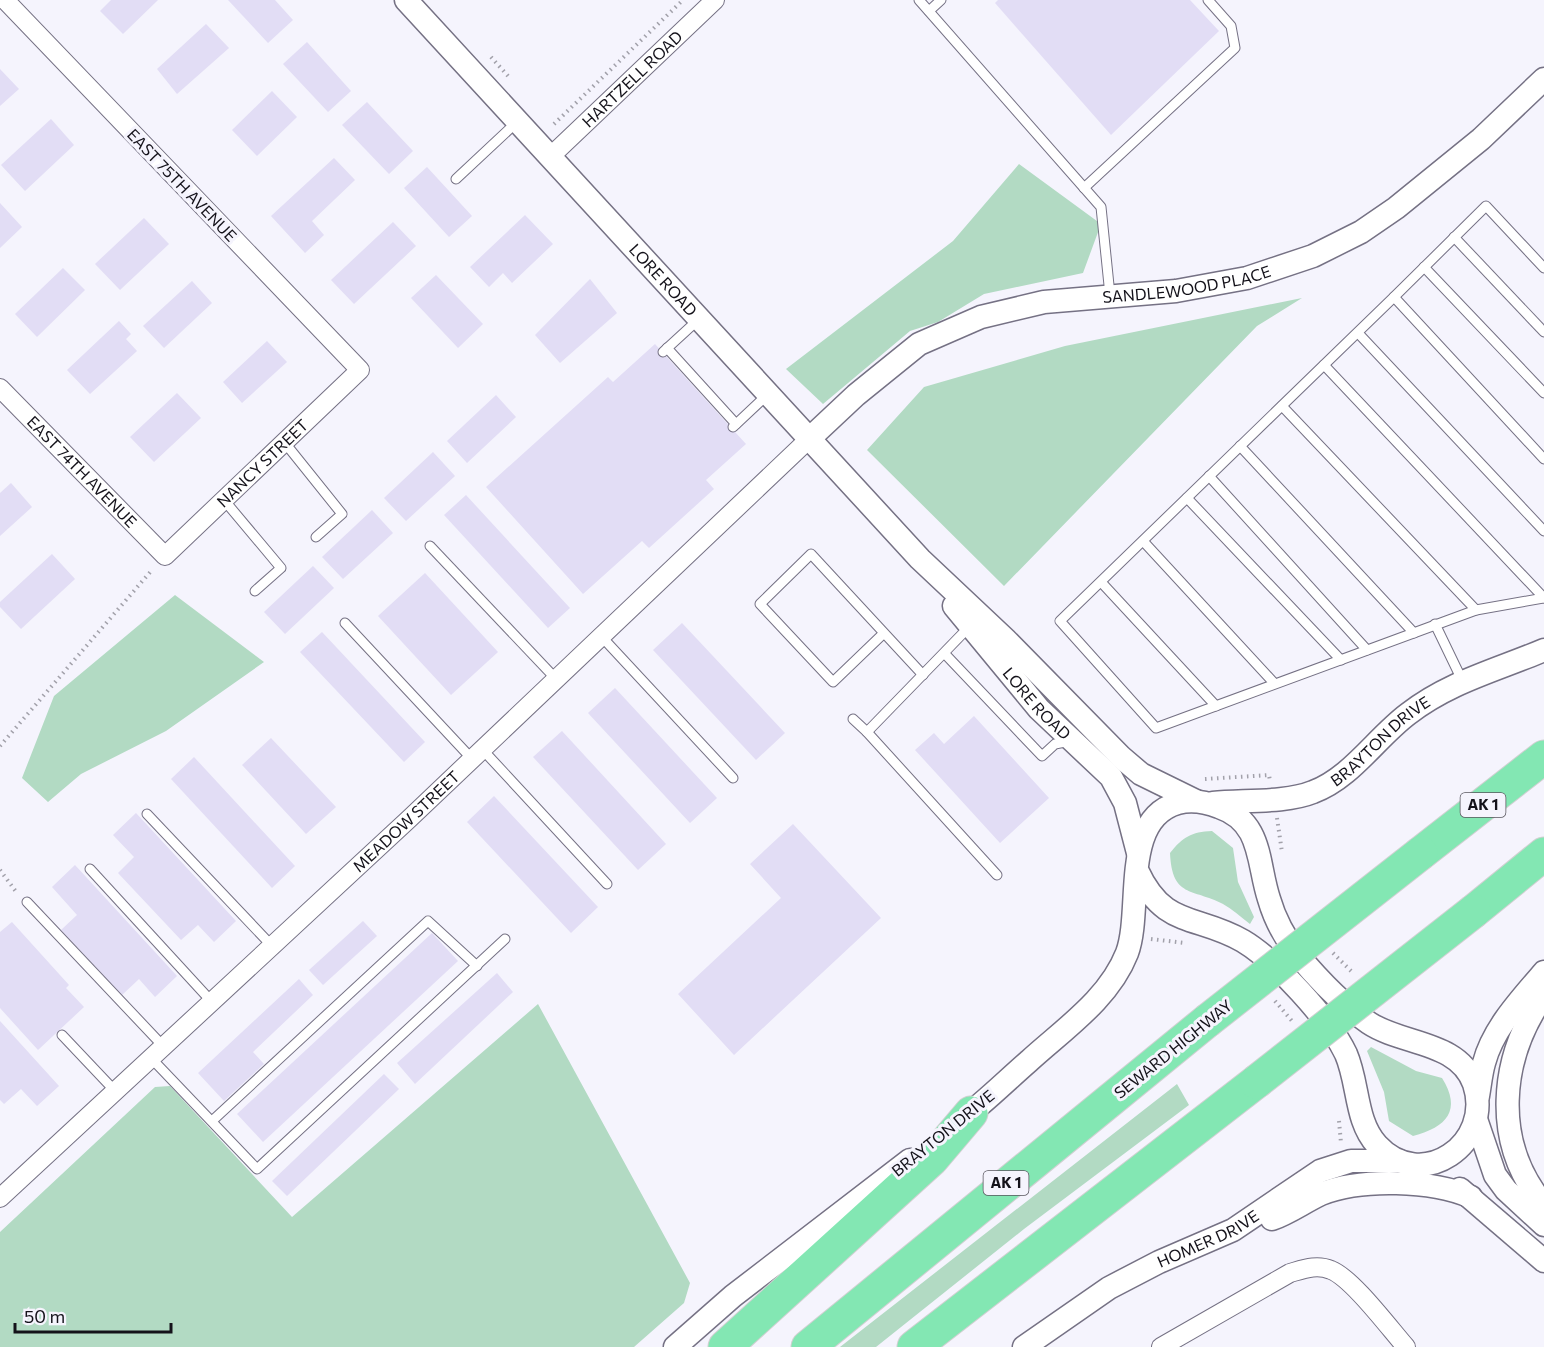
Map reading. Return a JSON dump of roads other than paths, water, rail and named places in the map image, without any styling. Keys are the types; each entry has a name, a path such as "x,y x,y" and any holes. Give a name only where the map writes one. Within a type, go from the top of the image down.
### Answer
{"highway":[{"name":"SEWARD HIGHWAY","path":"808,1347 1207,1021 1544,757"},
{"path":"914,1347 1256,1082 1544,854"},
{"path":"725,1347 932,1159 971,1113"}],"street":[{"name":"EAST 75TH AVENUE","path":"4,0 360,370"},
{"name":"LORE ROAD","path":"406,0 518,121 558,149 699,319 920,559 1005,639 1121,757 1140,774 1201,795 1232,812 1247,825 1254,836 1273,912 1281,931 1298,955 1325,984 1372,1025 1402,1039 1441,1050 1460,1061 1470,1076 1495,1175 1506,1190 1544,1225"},
{"name":"HARTZELL ROAD","path":"558,149 715,0"},
{"name":"SANDLEWOOD PLACE","path":"808,440 856,395 919,344 981,317 1044,302 1176,291 1247,278 1313,256 1361,232 1396,208 1481,139 1544,79"},
{"name":"NANCY STREET","path":"165,556 360,370"},
{"name":"EAST 74TH AVENUE","path":"0,388 165,556"},
{"name":"MEADOW STREET","path":"0,1198 477,754 808,440"},
{"name":"LORE ROAD","path":"920,559 969,627 1025,693 1111,777 1125,803 1137,861"},
{"name":"BRAYTON DRIVE","path":"675,1347 733,1296 971,1113 1077,1018 1110,984 1126,954 1131,938 1137,861 1144,834 1160,813 1177,803 1201,795 1298,797 1321,789 1342,776 1408,713 1462,680 1544,650"},
{"path":"1137,861 1153,897 1170,912 1242,940 1260,953 1311,1005 1340,1040 1349,1060 1367,1132 1381,1150 1471,1197 1544,1261"},
{"path":"1409,1163 1429,1164 1449,1157 1464,1144 1477,1110 1484,1061 1496,1036 1544,972"},
{"path":"1544,994 1517,1045 1507,1104 1510,1139 1515,1158 1533,1192 1544,1205"},
{"name":"HOMER DRIVE","path":"1024,1347 1109,1288 1159,1262 1233,1230 1334,1165 1368,1159 1409,1163"},
{"path":"1233,1230 1266,1222 1322,1194 1351,1185 1438,1187 1471,1197"},
{"path":"1161,1347 1290,1273 1312,1266 1331,1270 1354,1289 1406,1347"}],"lane":[{"path":"919,0 1101,207 1110,295"},
{"path":"928,11 941,0"},
{"path":"1084,188 1235,48 1231,26 1208,0"},
{"path":"456,178 518,121"},
{"path":"1544,268 1486,206 1060,621 1156,728 1476,610 1544,598"},
{"path":"1455,237 1544,332"},
{"path":"1424,267 1544,393"},
{"path":"1394,297 1544,459"},
{"path":"699,319 664,350 734,426 767,395"},
{"path":"1358,333 1544,531"},
{"path":"1324,365 1544,598"},
{"path":"1282,406 1476,610"},
{"path":"285,443 342,514 316,537"},
{"path":"1240,446 1414,633"},
{"path":"1209,476 1367,650"},
{"path":"1187,498 1341,660"},
{"path":"224,500 281,568 255,591"},
{"path":"1143,541 1274,683"},
{"path":"430,546 556,679"},
{"path":"884,633 833,682 760,603 811,554 923,675"},
{"path":"1101,582 1216,706"},
{"path":"345,623 607,884"},
{"path":"1435,624 1462,680"},
{"path":"867,732 969,627"},
{"path":"601,636 733,778"},
{"path":"945,654 1041,756 1055,744 1072,741"},
{"path":"853,719 997,875"},
{"path":"147,814 272,946"},
{"path":"90,869 212,1002"},
{"path":"27,902 157,1052 212,1122 257,1169 505,939"},
{"path":"212,1122 428,921 477,966"},
{"path":"62,1035 115,1091"}]}
